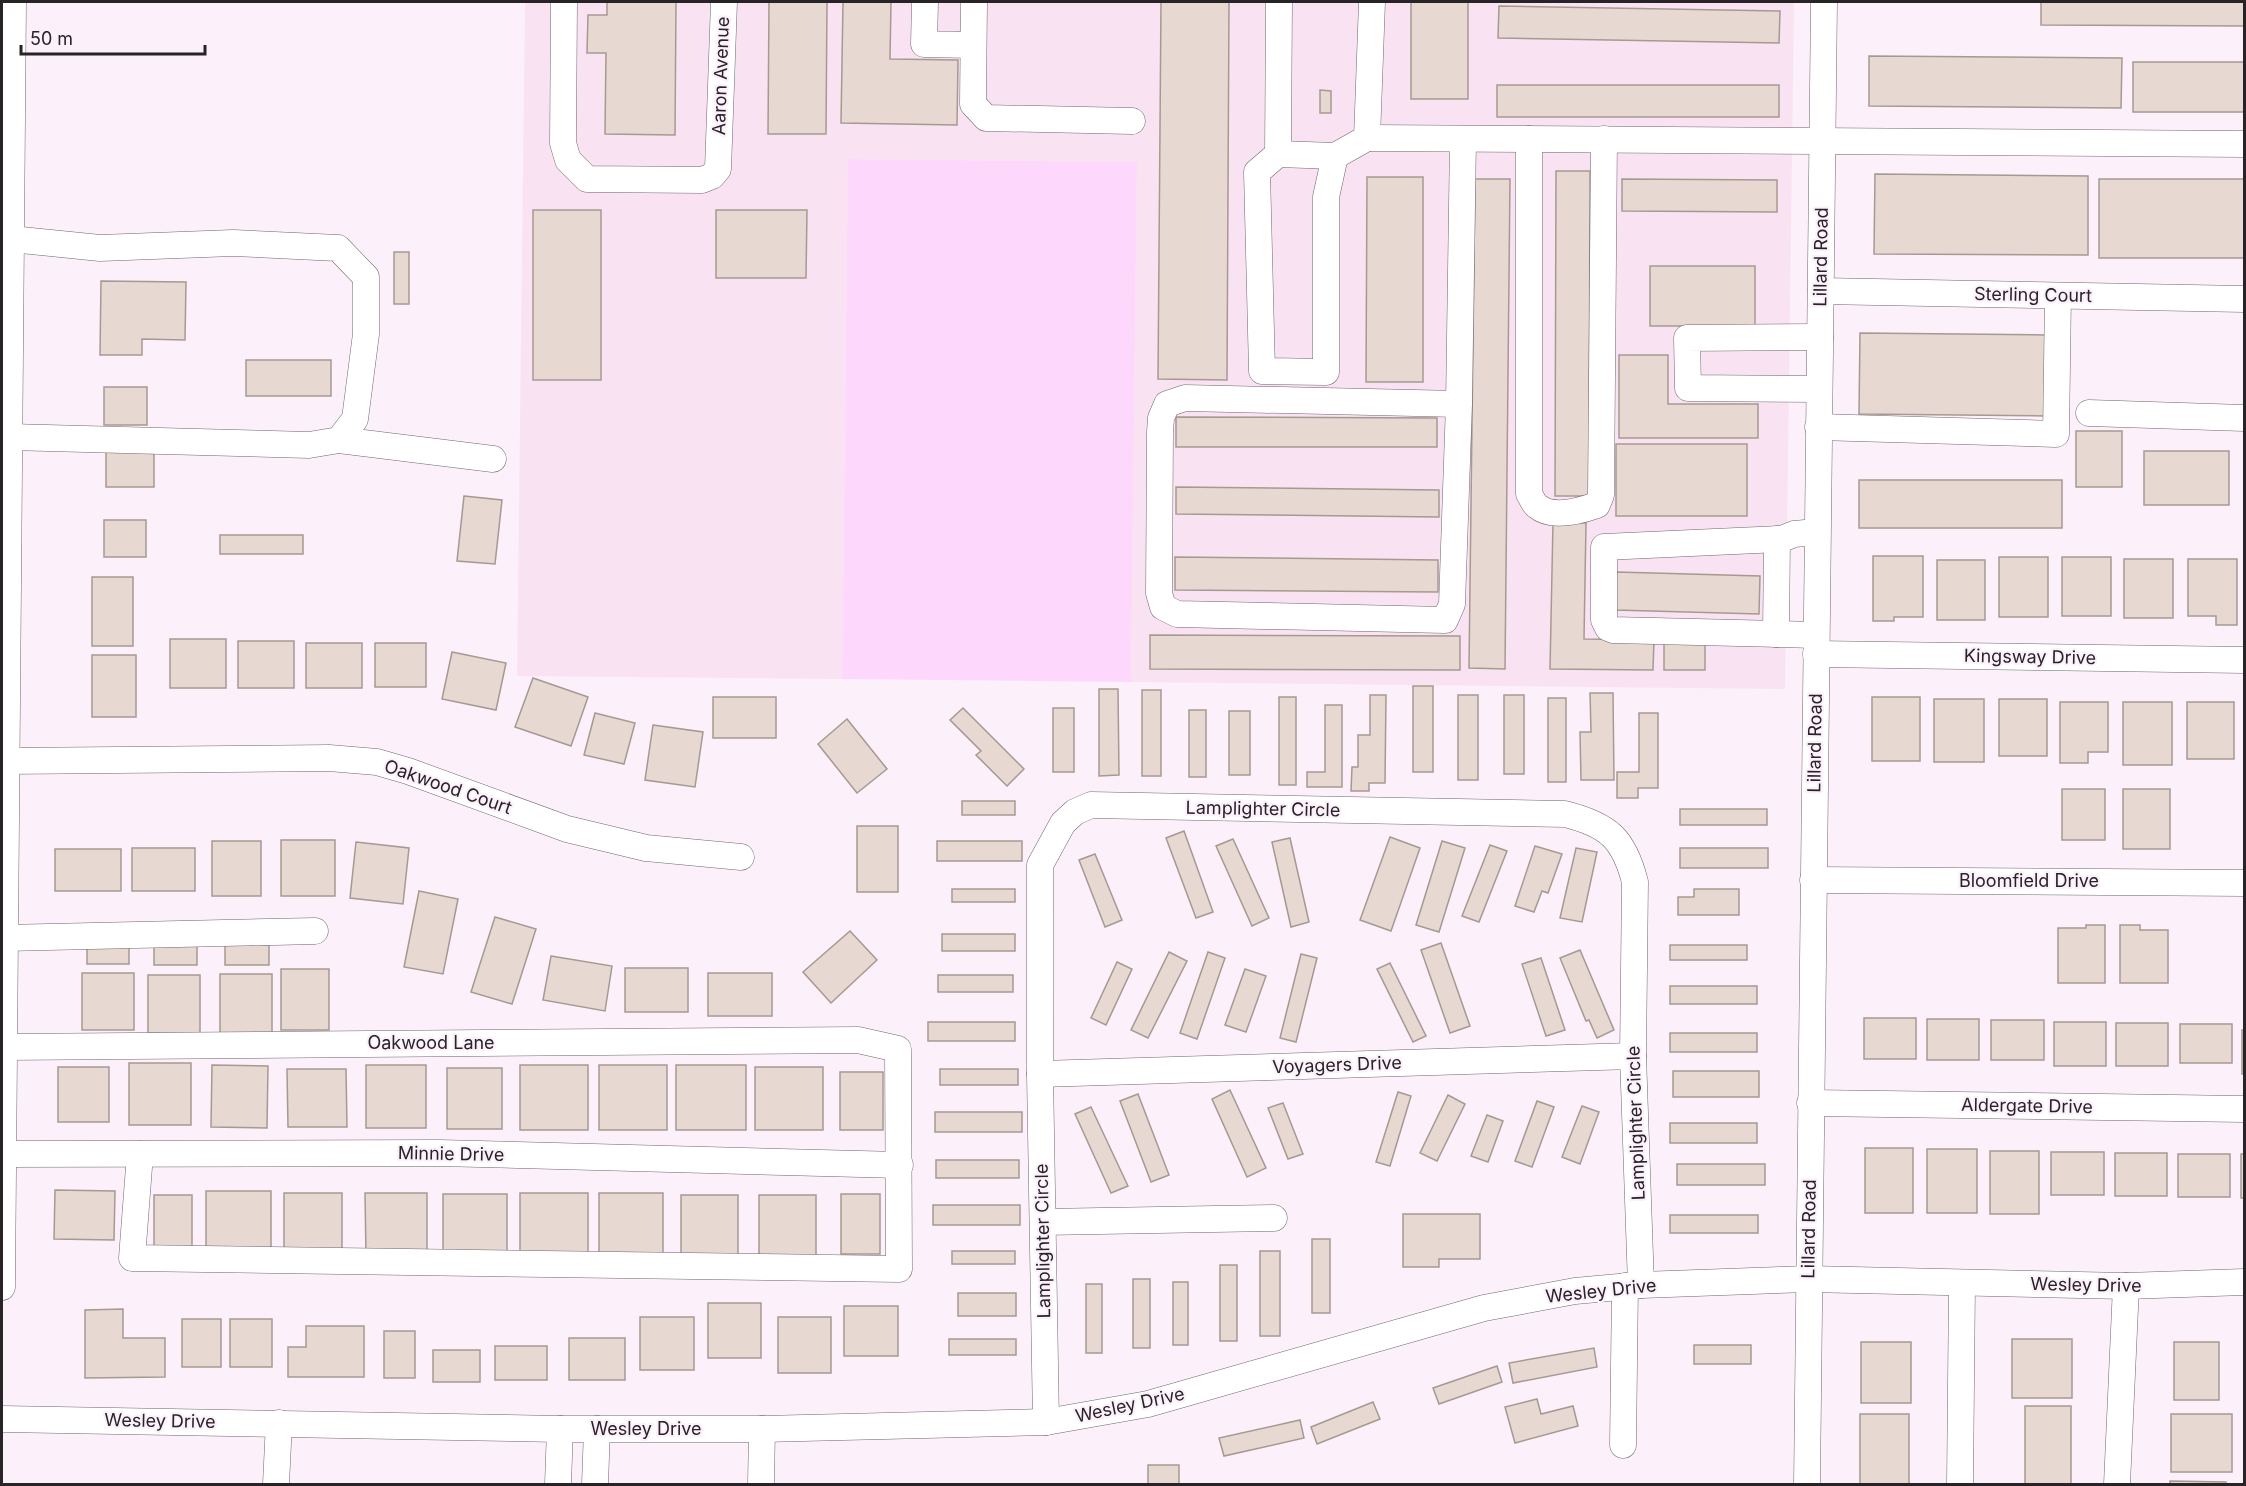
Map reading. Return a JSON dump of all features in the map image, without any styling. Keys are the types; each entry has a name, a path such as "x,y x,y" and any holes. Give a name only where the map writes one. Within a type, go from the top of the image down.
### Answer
{"street":[{"path":"2,1287 11,239 7,67 13,2"},
{"name":"Aaron Avenue","path":"564,2 563,143 568,160 586,179 702,180 712,176 718,169 724,2"},
{"path":"925,2 924,44 973,45"},
{"path":"974,2 973,104 986,118 1132,121"},
{"path":"1278,154 1279,2"},
{"path":"1366,138 1372,2"},
{"name":"Lillard Road","path":"1807,1485 1824,2"},
{"path":"1335,156 1326,197 1326,372 1262,371 1257,172 1278,154 1335,156 1366,138 2244,144"},
{"path":"1459,404 1185,398 1167,404 1161,418 1160,432 1159,593 1163,607 1177,614 1444,620 1452,604 1459,404 1463,139"},
{"path":"1529,139 1529,494 1535,505 1548,512 1579,511 1597,505 1601,495 1604,139"},
{"path":"11,239 100,248 233,243 338,248 366,277 366,334 355,419 339,440"},
{"name":"Sterling Court","path":"1821,291 2244,299"},
{"path":"1818,427 2056,434 2058,296"},
{"path":"1819,389 1688,388 1687,338 1820,337"},
{"path":"2089,414 2244,418"},
{"path":"9,437 309,445 339,440 493,459"},
{"path":"1776,634 1777,539 1794,534 1817,532"},
{"name":"Kingsway Drive","path":"1777,539 1604,547 1604,620 1608,628 1613,630 1776,634 1816,645 2244,660"},
{"name":"Oakwood Court","path":"6,761 329,758 377,762 408,771 567,829 646,848 741,857"},
{"name":"Lamplighter Circle","path":"1046,1422 1040,1074 1040,865 1063,823 1076,812 1091,805 1565,814 1588,820 1611,833 1629,858 1635,882 1633,1286 1623,1445"},
{"name":"Bloomfield Drive","path":"1813,880 2244,883"},
{"path":"4,938 315,931"},
{"name":"Oakwood Lane","path":"4,1047 858,1040 898,1049 900,1165"},
{"name":"Voyagers Drive","path":"1040,1074 1633,1056"},
{"name":"Aldergate Drive","path":"1810,1103 2244,1109"},
{"name":"Minnie Drive","path":"3,1154 439,1153 900,1165"},
{"path":"141,1154 132,1258 899,1269 900,1165"},
{"path":"1043,1222 1274,1218"},
{"name":"Wesley Drive","path":"2,1419 560,1429 762,1429 1046,1422 1148,1404 1484,1308 1575,1291 1633,1286 1808,1279 2126,1287 2244,1282"},
{"path":"1960,1485 1962,1283"},
{"path":"2117,1485 2126,1287"},
{"path":"276,1485 279,1423"},
{"path":"558,1485 560,1429"},
{"path":"595,1485 597,1429"},
{"path":"761,1485 762,1429"}],"shaded area":[{"path":"525,2 1794,2 1785,689 1131,682 1137,162 848,159 842,679 517,676"},
{"path":"848,159 1137,162 1131,682 842,679"}],"building":[{"path":"607,2 676,2 675,135 605,134 606,53 587,53 588,15 607,15"},
{"path":"769,2 827,2 826,134 768,134"},
{"path":"843,2 891,2 890,59 958,60 957,125 841,123"},
{"path":"1161,2 1229,2 1227,380 1158,379"},
{"path":"1411,2 1468,2 1468,99 1411,99"},
{"path":"2041,2 2244,2 2244,26 2041,25"},
{"path":"1499,6 1780,11 1779,43 1498,38"},
{"path":"1869,56 2122,58 2121,108 1869,106"},
{"path":"2133,62 2244,62 2244,112 2133,112"},
{"path":"1497,85 1779,85 1779,117 1497,117"},
{"path":"1320,90 1331,91 1331,113 1320,113"},
{"path":"1556,171 1590,171 1589,496 1555,496"},
{"path":"1875,174 2088,176 2088,255 1874,254"},
{"path":"1367,177 1423,177 1423,382 1366,382"},
{"path":"1475,179 1510,179 1505,669 1469,668"},
{"path":"1622,179 1777,180 1777,212 1622,211"},
{"path":"2099,179 2244,179 2244,258 2099,258"},
{"path":"533,210 601,210 601,380 533,380"},
{"path":"716,210 807,210 806,278 716,278"},
{"path":"394,252 409,252 409,304 394,304"},
{"path":"1650,266 1755,266 1755,326 1650,326"},
{"path":"101,281 186,282 185,340 142,339 142,355 100,355"},
{"path":"1860,333 2047,335 2046,416 1859,414"},
{"path":"1619,355 1668,355 1668,404 1758,404 1758,438 1619,438"},
{"path":"246,360 331,360 331,396 246,396"},
{"path":"104,387 147,387 147,425 104,425"},
{"path":"1176,417 1437,418 1437,447 1176,447"},
{"path":"2076,431 2122,431 2122,487 2076,487"},
{"path":"1616,444 1747,444 1747,516 1616,516"},
{"path":"106,451 154,451 154,487 106,487"},
{"path":"2144,451 2229,451 2229,505 2144,505"},
{"path":"1859,480 2062,480 2062,528 1859,528"},
{"path":"1176,487 1439,490 1439,517 1176,514"},
{"path":"464,496 502,500 495,564 457,561"},
{"path":"104,520 146,520 146,557 104,557"},
{"path":"1553,522 1586,523 1584,639 1654,640 1653,670 1550,669"},
{"path":"220,535 303,535 303,554 220,554"},
{"path":"1873,556 1923,556 1923,617 1894,617 1894,621 1873,621"},
{"path":"1175,557 1438,560 1438,592 1175,590"},
{"path":"1999,557 2048,557 2048,617 1999,617"},
{"path":"2062,557 2111,557 2111,616 2062,616"},
{"path":"2124,559 2173,559 2173,618 2124,618"},
{"path":"2188,559 2237,559 2237,625 2216,625 2216,616 2188,616"},
{"path":"1937,560 1985,560 1985,620 1937,620"},
{"path":"1616,572 1760,576 1759,614 1615,610"},
{"path":"92,577 133,577 133,646 92,646"},
{"path":"1150,635 1460,636 1460,670 1150,669"},
{"path":"170,639 226,639 226,688 170,688"},
{"path":"238,641 294,641 294,688 238,688"},
{"path":"306,643 362,643 362,688 306,688"},
{"path":"375,643 426,643 426,687 375,687"},
{"path":"1664,643 1705,643 1705,670 1664,670"},
{"path":"452,652 506,663 496,710 442,699"},
{"path":"92,655 136,655 136,717 92,717"},
{"path":"533,678 588,697 571,746 515,727"},
{"path":"1413,686 1433,686 1433,772 1413,772"},
{"path":"1099,689 1118,689 1119,775 1099,776"},
{"path":"1142,690 1161,690 1161,776 1142,776"},
{"path":"1590,693 1613,693 1614,780 1581,780 1580,732 1591,732"},
{"path":"1370,695 1386,695 1385,783 1369,783 1369,791 1351,791 1352,767 1358,767 1358,735 1370,735"},
{"path":"1458,695 1478,695 1478,780 1458,780"},
{"path":"1504,695 1524,695 1524,774 1504,774"},
{"path":"713,697 776,697 776,738 713,738"},
{"path":"1279,697 1296,697 1296,785 1279,785"},
{"path":"1872,697 1920,697 1920,761 1872,761"},
{"path":"1548,698 1566,698 1566,782 1548,782"},
{"path":"1934,699 1984,699 1984,762 1934,762"},
{"path":"1999,699 2047,699 2047,756 1999,756"},
{"path":"2060,702 2108,702 2108,752 2088,752 2088,763 2060,763"},
{"path":"2123,702 2172,702 2172,765 2123,765"},
{"path":"2187,702 2234,702 2234,759 2187,759"},
{"path":"1325,705 1342,705 1342,787 1307,787 1307,772 1325,772"},
{"path":"963,708 1024,769 1007,786 976,755 981,751 950,720"},
{"path":"1053,708 1074,708 1074,772 1053,772"},
{"path":"1189,710 1206,710 1206,777 1189,777"},
{"path":"1229,711 1250,711 1250,775 1229,775"},
{"path":"595,713 635,723 624,764 584,755"},
{"path":"1639,713 1658,713 1658,788 1638,788 1638,798 1617,798 1617,772 1639,772"},
{"path":"847,719 887,769 857,793 818,744"},
{"path":"653,725 703,732 695,787 645,780"},
{"path":"2062,789 2105,789 2105,840 2062,840"},
{"path":"2123,789 2170,789 2170,849 2123,849"},
{"path":"962,801 1015,801 1015,815 962,815"},
{"path":"1680,809 1767,809 1767,825 1680,825"},
{"path":"857,826 898,826 898,892 857,892"},
{"path":"1184,831 1213,912 1196,918 1166,838"},
{"path":"1390,837 1420,848 1391,931 1360,920"},
{"path":"1290,838 1309,922 1291,927 1272,842"},
{"path":"1233,839 1269,918 1252,926 1216,846"},
{"path":"281,840 335,840 335,896 281,896"},
{"path":"212,841 261,841 261,896 212,896"},
{"path":"937,841 1022,841 1022,861 937,861"},
{"path":"1442,841 1465,848 1439,932 1416,925"},
{"path":"356,842 409,848 403,904 350,898"},
{"path":"1490,845 1507,851 1479,922 1462,916"},
{"path":"1535,846 1562,854 1548,893 1542,891 1534,912 1515,906"},
{"path":"132,848 195,848 195,891 132,891"},
{"path":"1576,848 1597,852 1582,922 1560,918"},
{"path":"1680,848 1768,848 1768,868 1680,868"},
{"path":"55,849 121,849 121,891 55,891"},
{"path":"1095,854 1122,920 1105,927 1079,860"},
{"path":"952,889 1015,889 1015,902 952,902"},
{"path":"1694,889 1739,889 1739,915 1678,915 1678,897 1694,897"},
{"path":"419,891 458,899 443,974 404,967"},
{"path":"495,917 536,929 512,1004 471,992"},
{"path":"2086,925 2105,925 2105,983 2058,983 2058,928 2086,928"},
{"path":"2120,925 2140,925 2140,930 2168,930 2168,983 2120,983"},
{"path":"850,931 877,960 831,1003 803,972"},
{"path":"942,934 1015,934 1015,951 942,951"},
{"path":"1441,943 1470,1026 1450,1033 1421,950"},
{"path":"154,945 197,945 197,965 154,965"},
{"path":"225,945 269,945 269,965 225,965"},
{"path":"1670,945 1747,945 1747,960 1670,960"},
{"path":"87,947 129,947 129,964 87,964"},
{"path":"1580,950 1614,1030 1597,1038 1589,1020 1586,1021 1560,958"},
{"path":"1169,952 1187,961 1148,1038 1131,1030"},
{"path":"1208,952 1225,958 1197,1039 1180,1033"},
{"path":"1301,954 1317,958 1296,1042 1280,1038"},
{"path":"551,956 612,966 605,1011 543,1000"},
{"path":"1541,958 1565,1030 1546,1036 1522,964"},
{"path":"1117,962 1132,969 1106,1025 1091,1018"},
{"path":"1390,963 1426,1036 1413,1042 1377,969"},
{"path":"625,968 688,968 688,1012 625,1012"},
{"path":"281,969 329,969 329,1030 281,1030"},
{"path":"1245,969 1266,976 1246,1032 1225,1025"},
{"path":"82,973 134,973 134,1030 82,1030"},
{"path":"708,973 772,973 772,1016 708,1016"},
{"path":"220,974 272,974 272,1034 220,1034"},
{"path":"148,975 200,975 200,1033 148,1033"},
{"path":"938,975 1013,975 1013,992 938,992"},
{"path":"1670,986 1757,986 1757,1004 1670,1004"},
{"path":"1864,1018 1916,1018 1916,1059 1864,1059"},
{"path":"1927,1019 1979,1019 1979,1060 1927,1060"},
{"path":"1991,1020 2044,1020 2044,1060 1991,1060"},
{"path":"928,1022 1015,1022 1015,1041 928,1041"},
{"path":"2054,1022 2106,1022 2106,1066 2054,1066"},
{"path":"2116,1023 2168,1023 2168,1066 2116,1066"},
{"path":"2180,1024 2232,1024 2232,1063 2180,1063"},
{"path":"2242,1030 2244,1030 2244,1074 2242,1074"},
{"path":"1670,1033 1757,1033 1757,1052 1670,1052"},
{"path":"129,1063 191,1063 191,1125 129,1125"},
{"path":"212,1065 268,1066 267,1128 211,1127"},
{"path":"366,1065 426,1065 426,1128 366,1128"},
{"path":"520,1065 588,1065 588,1130 520,1130"},
{"path":"599,1065 667,1065 667,1130 599,1130"},
{"path":"676,1065 746,1065 746,1130 676,1130"},
{"path":"58,1067 109,1067 109,1122 58,1122"},
{"path":"755,1067 823,1067 823,1130 755,1130"},
{"path":"447,1068 502,1068 502,1129 447,1129"},
{"path":"287,1069 346,1069 347,1127 288,1127"},
{"path":"940,1069 1018,1069 1018,1085 940,1085"},
{"path":"1673,1071 1759,1071 1759,1097 1673,1097"},
{"path":"840,1072 883,1072 883,1130 840,1130"},
{"path":"1230,1090 1266,1168 1247,1177 1212,1099"},
{"path":"1398,1092 1411,1096 1390,1166 1376,1162"},
{"path":"1138,1094 1169,1175 1151,1182 1120,1101"},
{"path":"1448,1095 1465,1104 1437,1161 1420,1153"},
{"path":"1537,1101 1554,1107 1532,1167 1515,1161"},
{"path":"1283,1103 1303,1154 1288,1159 1268,1108"},
{"path":"1582,1106 1599,1112 1580,1164 1562,1157"},
{"path":"1091,1107 1128,1186 1111,1193 1075,1114"},
{"path":"935,1112 1022,1112 1022,1132 935,1132"},
{"path":"1487,1115 1503,1121 1488,1162 1471,1156"},
{"path":"1670,1123 1757,1123 1757,1143 1670,1143"},
{"path":"1865,1148 1913,1148 1913,1213 1865,1213"},
{"path":"1927,1149 1977,1149 1977,1213 1927,1213"},
{"path":"1990,1151 2039,1151 2039,1214 1990,1214"},
{"path":"2051,1152 2104,1152 2104,1195 2051,1195"},
{"path":"2115,1153 2167,1153 2167,1196 2115,1196"},
{"path":"2178,1154 2230,1154 2230,1197 2178,1197"},
{"path":"2241,1154 2244,1154 2244,1198 2241,1198"},
{"path":"936,1160 1019,1160 1019,1178 936,1178"},
{"path":"1677,1164 1765,1164 1765,1185 1677,1185"},
{"path":"55,1190 115,1191 114,1240 54,1239"},
{"path":"206,1191 271,1191 271,1255 206,1255"},
{"path":"284,1193 342,1193 342,1254 284,1254"},
{"path":"365,1193 427,1193 427,1255 366,1255"},
{"path":"520,1193 588,1193 588,1255 520,1255"},
{"path":"599,1193 663,1193 663,1255 599,1255"},
{"path":"443,1194 507,1194 507,1257 443,1256"},
{"path":"841,1194 880,1194 880,1254 841,1254"},
{"path":"154,1195 192,1195 192,1253 154,1253"},
{"path":"681,1195 738,1195 738,1256 681,1256"},
{"path":"759,1195 816,1195 816,1256 759,1256"},
{"path":"933,1205 1020,1205 1020,1225 933,1225"},
{"path":"1403,1214 1480,1214 1480,1259 1439,1259 1439,1267 1403,1267"},
{"path":"1670,1215 1758,1215 1758,1233 1670,1233"},
{"path":"1312,1239 1330,1239 1330,1313 1312,1313"},
{"path":"952,1251 1015,1251 1015,1264 952,1264"},
{"path":"1260,1251 1280,1251 1280,1336 1260,1336"},
{"path":"1220,1265 1237,1265 1237,1341 1220,1341"},
{"path":"1133,1279 1150,1279 1150,1348 1133,1348"},
{"path":"1173,1282 1188,1282 1188,1345 1173,1345"},
{"path":"1086,1284 1102,1284 1102,1353 1086,1353"},
{"path":"958,1293 1016,1293 1016,1316 958,1316"},
{"path":"708,1303 761,1303 761,1358 708,1358"},
{"path":"844,1306 898,1306 898,1356 844,1356"},
{"path":"123,1309 123,1338 165,1338 165,1377 85,1378 85,1310"},
{"path":"640,1317 694,1317 694,1370 640,1370"},
{"path":"778,1317 831,1317 831,1373 778,1373"},
{"path":"182,1319 221,1319 221,1367 182,1367"},
{"path":"230,1319 272,1319 272,1367 230,1367"},
{"path":"306,1326 364,1326 364,1377 288,1377 288,1347 306,1347"},
{"path":"384,1331 415,1331 415,1378 384,1378"},
{"path":"569,1338 625,1338 625,1380 569,1380"},
{"path":"949,1339 1016,1339 1016,1355 949,1355"},
{"path":"2012,1339 2072,1339 2072,1398 2012,1398"},
{"path":"1861,1342 1911,1342 1911,1403 1861,1403"},
{"path":"2174,1342 2219,1342 2219,1400 2174,1400"},
{"path":"1694,1345 1751,1345 1751,1364 1694,1364"},
{"path":"495,1346 547,1346 547,1380 495,1380"},
{"path":"1594,1348 1597,1367 1513,1383 1509,1363"},
{"path":"433,1350 480,1350 480,1382 433,1382"},
{"path":"1497,1366 1502,1382 1439,1404 1433,1388"},
{"path":"1537,1399 1541,1414 1573,1406 1578,1426 1515,1443 1505,1407"},
{"path":"1373,1402 1380,1419 1317,1444 1311,1427"},
{"path":"2025,1406 2071,1406 2071,1484 2025,1484"},
{"path":"1860,1414 1909,1414 1909,1484 1860,1484"},
{"path":"2171,1414 2232,1414 2232,1472 2171,1472"},
{"path":"1300,1420 1304,1438 1224,1456 1219,1438"},
{"path":"1148,1465 1179,1465 1179,1484 1148,1484"},
{"path":"2170,1481 2226,1482 2226,1484 2170,1484"}]}
